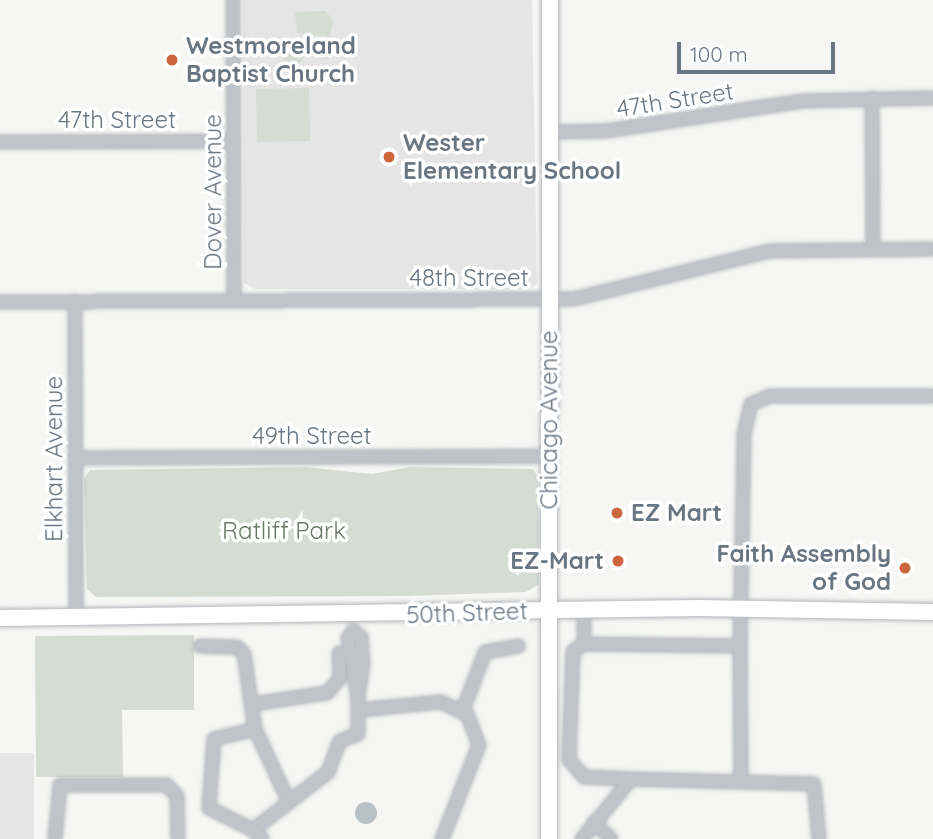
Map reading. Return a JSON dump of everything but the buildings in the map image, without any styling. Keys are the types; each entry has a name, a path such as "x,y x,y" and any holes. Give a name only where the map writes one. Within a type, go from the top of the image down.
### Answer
{"main road":[{"name":"Chicago Avenue","path":"549,839 550,0"},
{"name":"50th Street","path":"0,618 743,608 933,612"}],"street":[{"name":"Dover Avenue","path":"233,0 234,300"},
{"name":"47th Street","path":"549,132 872,98 933,98"},
{"path":"872,98 873,248"},
{"name":"47th Street","path":"0,142 234,141"},
{"name":"48th Street","path":"0,302 596,297 769,251 933,248"},
{"name":"Elkhart Avenue","path":"75,301 76,617"},
{"path":"741,780 740,646 749,407 770,396 933,396"},
{"name":"49th Street","path":"75,458 550,456"},
{"path":"584,610 584,644"},
{"path":"740,646 584,644 573,651 569,760 584,777 814,784 819,839"},
{"path":"200,646 237,647 244,654 255,729 287,798"},
{"path":"443,839 479,745 463,710 485,652 518,646"},
{"path":"253,704 327,693 341,678 340,653"},
{"path":"255,729 214,739 209,746 209,808 258,835 287,798 328,772 336,745 358,734 358,704 418,702 463,710"},
{"path":"582,839 631,779"},
{"path":"55,839 60,785 167,785 177,796 178,839"},
{"path":"594,822 611,839"}],"shaded area":[{"name":"Wester Elementary School","path":"243,0 532,0 537,284 528,289 255,289 244,283"},
{"path":"0,753 34,753 34,839 0,839"},
{"path":"366,802 374,805 377,813 374,821 366,824 358,821 355,813 358,805"}],"green space":[{"path":"326,11 333,21 330,37 297,33 295,12"},
{"path":"293,40 301,44 305,52 301,60 293,64 285,60 281,52 285,44"},
{"path":"323,43 329,45 329,57 323,59 317,57 315,51 317,45"},
{"path":"309,88 310,141 257,142 256,89"},
{"name":"Ratliff Park","path":"305,467 372,474 410,467 533,469 538,477 539,584 526,592 409,596 96,597 87,589 84,479 90,470"},
{"path":"194,635 194,710 122,710 123,777 36,777 35,636"}],"place":[{"name":"Westmoreland Baptist Church","path":"172,60"},
{"name":"Wester Elementary School","path":"389,157"},
{"name":"EZ Mart","path":"617,513"},
{"name":"EZ-Mart","path":"618,561"},
{"name":"Faith Assembly of God","path":"905,568"}]}
